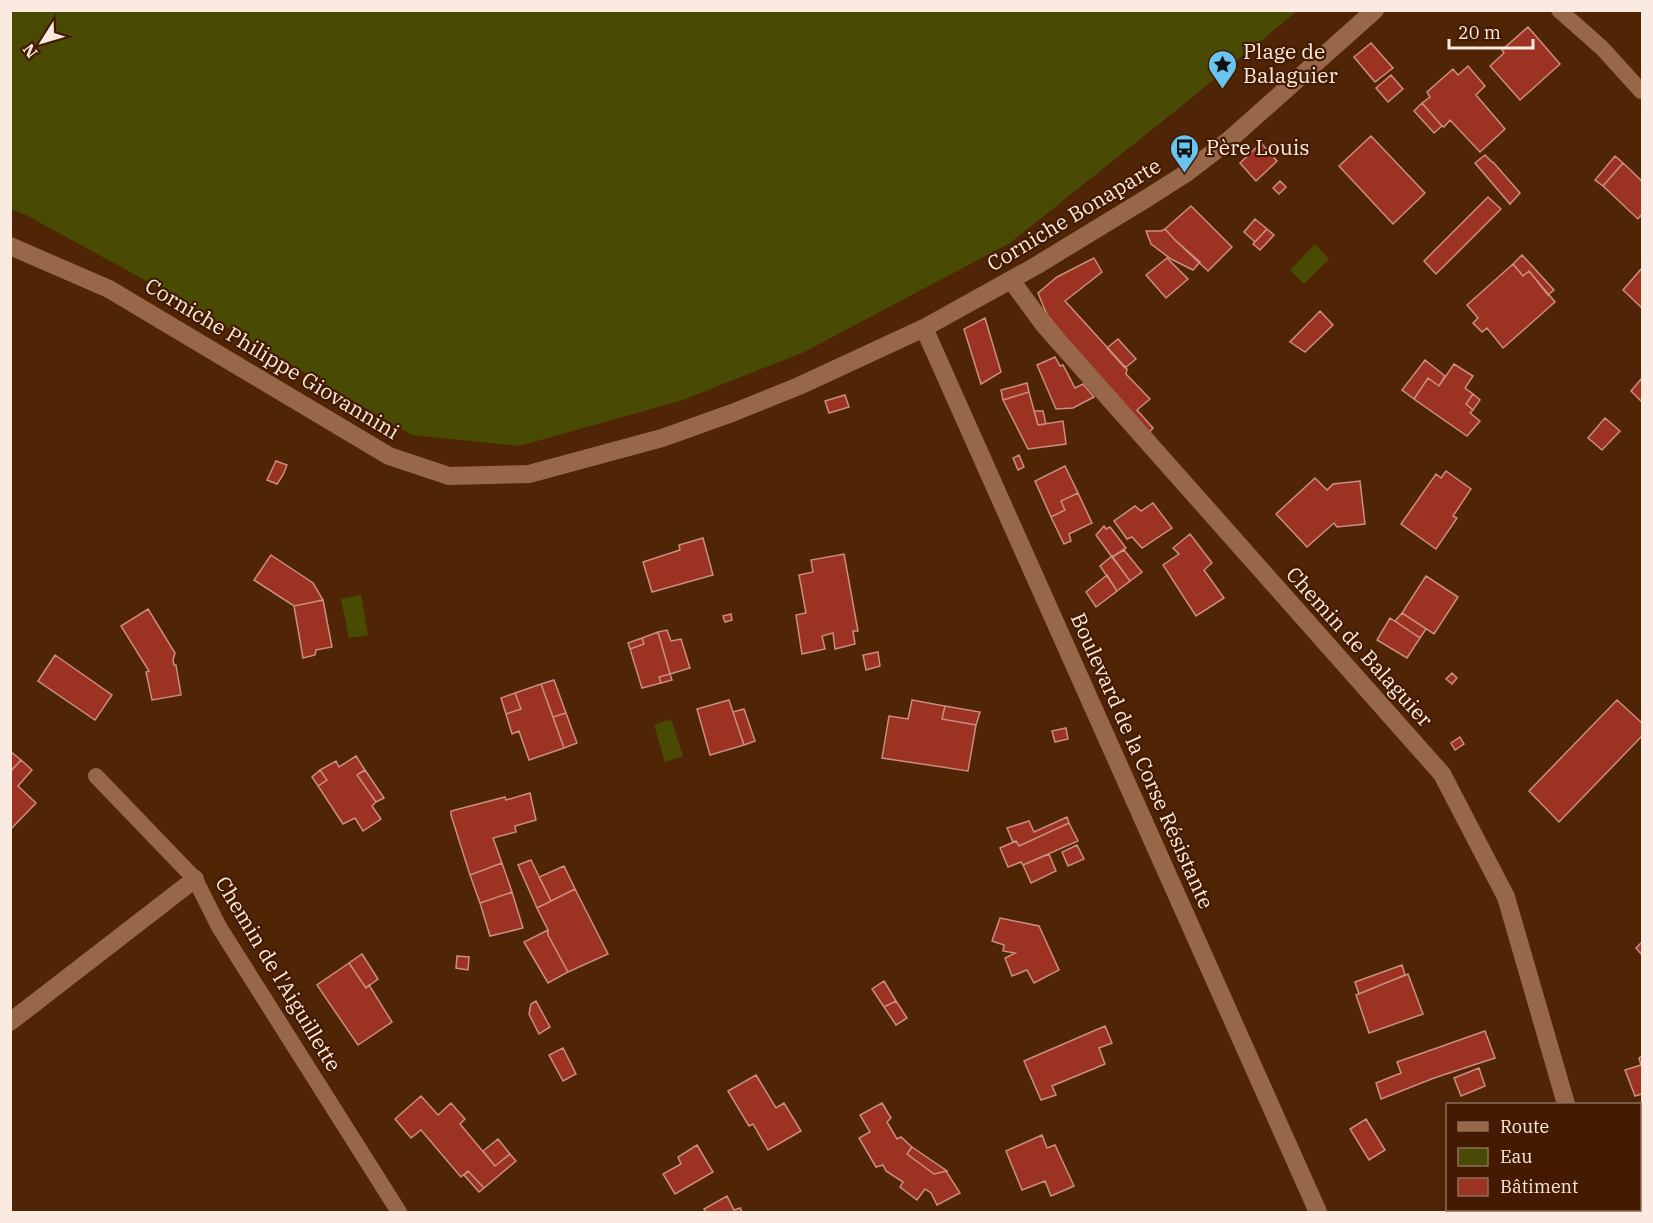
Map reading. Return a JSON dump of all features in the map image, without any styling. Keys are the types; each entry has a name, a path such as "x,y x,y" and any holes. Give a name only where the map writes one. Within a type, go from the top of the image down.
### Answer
{"street":[{"name":"Corniche Bonaparte","path":"924,328 1080,240 1185,174 1228,141 1376,10"},
{"name":"Corniche Philippe Giovannini","path":"10,246 109,289 388,456 449,476 529,474 662,438 799,386 924,328"},
{"name":"Chemin de Balaguier","path":"1011,280 1044,325 1442,774 1506,897 1566,1103"},
{"name":"Boulevard de la Corse Résistante","path":"924,328 1318,1212"},
{"path":"10,1022 195,879"}],"lane":[{"path":"1559,10 1602,48 1641,91"},
{"name":"Chemin de l'Aiguillette","path":"96,776 195,879 219,927 399,1212"}],"water":[{"path":"10,11 1297,11 1010,243 804,352 683,400 519,446 412,435 172,295 28,216 11,209"},
{"path":"1315,244 1329,259 1304,284 1290,270"},
{"path":"361,595 368,635 349,638 341,599"},
{"path":"671,719 683,756 665,762 654,725"}],"building":[{"path":"1528,27 1560,64 1520,100 1490,66 1504,53 1502,50"},
{"path":"1371,43 1393,68 1375,82 1354,57"},
{"path":"1468,66 1485,86 1476,95 1505,129 1480,152 1450,120 1444,127 1442,126 1422,103 1430,97 1427,92 1453,69 1458,75"},
{"path":"1391,75 1403,89 1388,102 1376,88"},
{"path":"1422,103 1442,126 1434,133 1414,111"},
{"path":"1371,136 1425,193 1393,224 1339,166"},
{"path":"1261,143 1277,161 1256,181 1240,163"},
{"path":"1485,155 1520,193 1510,204 1475,163"},
{"path":"1615,156 1623,163 1603,186 1595,180"},
{"path":"1623,163 1642,181 1642,214 1638,219 1603,186"},
{"path":"1280,181 1286,187 1279,194 1273,188"},
{"path":"1488,197 1501,209 1436,274 1424,261"},
{"path":"1191,206 1232,247 1208,271 1165,229"},
{"path":"1255,219 1267,229 1255,242 1244,232"},
{"path":"1165,229 1200,262 1193,270 1171,259 1151,244 1146,231"},
{"path":"1267,229 1274,235 1260,250 1253,244"},
{"path":"1522,255 1554,290 1548,295 1529,271 1523,276 1513,264"},
{"path":"1094,258 1102,272 1065,301 1127,369 1126,374 1150,399 1137,410 1153,428 1146,436 1047,315 1038,293 1057,277"},
{"path":"1167,258 1188,279 1166,298 1146,275"},
{"path":"1513,264 1523,276 1529,271 1555,302 1503,348 1487,328 1482,332 1473,323 1478,318 1467,305"},
{"path":"1642,268 1642,308 1623,290"},
{"path":"1320,311 1333,325 1305,352 1290,342"},
{"path":"985,318 1001,372 981,384 964,329"},
{"path":"1118,339 1136,359 1125,368 1107,348"},
{"path":"1055,357 1060,366 1063,365 1075,388 1083,384 1094,397 1073,408 1056,409 1037,365"},
{"path":"1425,360 1445,376 1439,386 1428,378 1414,399 1402,390"},
{"path":"1454,364 1473,376 1465,388 1473,394 1466,404 1473,410 1470,413 1480,421 1467,436 1414,399 1428,378 1439,386"},
{"path":"1642,378 1642,402 1631,391"},
{"path":"1027,383 1029,392 1003,400 1001,390"},
{"path":"1029,392 1038,425 1063,421 1066,444 1028,449 1003,400"},
{"path":"1473,394 1480,400 1473,410 1466,404"},
{"path":"845,395 849,407 829,413 825,401"},
{"path":"1034,411 1043,411 1046,424 1038,425"},
{"path":"1605,418 1620,431 1602,450 1588,438"},
{"path":"1019,455 1024,467 1018,470 1013,458"},
{"path":"276,461 287,465 277,484 267,480"},
{"path":"1065,466 1078,493 1061,501 1065,510 1051,517 1035,481"},
{"path":"1446,471 1471,489 1453,516 1457,518 1436,549 1401,524 1436,474 1441,478"},
{"path":"1315,478 1327,490 1333,484 1360,481 1365,524 1337,527 1334,523 1307,547 1276,514"},
{"path":"1078,493 1092,523 1069,534 1071,541 1064,544 1051,517 1065,510 1061,501"},
{"path":"1153,503 1172,528 1142,548 1132,537 1127,539 1114,521 1135,506 1141,511"},
{"path":"1104,526 1106,529 1110,527 1126,548 1112,557 1096,535"},
{"path":"1190,534 1212,563 1204,570 1224,598 1196,616 1163,565 1179,554 1173,548"},
{"path":"703,538 713,575 652,592 643,562 680,550 679,545"},
{"path":"1124,550 1142,572 1130,581 1112,557"},
{"path":"844,554 858,631 853,631 855,644 835,649 833,633 822,636 825,649 802,654 796,615 806,613 799,575 813,572 811,560"},
{"path":"271,555 313,583 323,600 294,606 254,580"},
{"path":"1112,556 1130,581 1117,591 1100,566"},
{"path":"1107,575 1117,591 1096,607 1086,592"},
{"path":"1426,576 1458,597 1434,634 1402,613"},
{"path":"323,600 332,647 316,650 315,655 303,658 294,606"},
{"path":"148,609 175,653 173,660 176,665 181,695 152,700 146,672 149,671 121,626"},
{"path":"1402,613 1426,629 1420,638 1395,621"},
{"path":"731,614 732,620 725,622 723,616"},
{"path":"1390,618 1420,638 1407,658 1377,640"},
{"path":"667,630 671,641 681,639 690,668 670,674 658,632"},
{"path":"658,632 670,674 659,677 661,683 642,688 630,649 644,644 642,638"},
{"path":"642,638 644,644 630,649 628,643"},
{"path":"878,652 880,666 866,670 863,655"},
{"path":"55,655 112,695 95,720 38,681"},
{"path":"1452,673 1457,678 1452,684 1446,679"},
{"path":"670,674 672,680 661,683 659,677"},
{"path":"554,680 566,713 553,717 541,684"},
{"path":"541,684 564,748 529,760 519,731 512,734 506,714 521,709 515,693"},
{"path":"515,693 521,709 506,714 501,698"},
{"path":"729,700 744,745 710,755 697,709"},
{"path":"912,700 945,706 942,719 976,725 968,771 882,758 889,716 908,719"},
{"path":"1617,700 1642,723 1642,736 1559,822 1529,791"},
{"path":"945,706 980,712 976,725 942,719"},
{"path":"744,709 755,741 744,745 733,712"},
{"path":"566,713 577,743 564,748 553,717"},
{"path":"1066,728 1068,739 1055,742 1052,731"},
{"path":"1460,737 1464,744 1455,750 1451,743"},
{"path":"10,751 21,760 10,772"},
{"path":"356,756 365,770 357,775 376,802 372,806 381,819 363,831 355,818 343,824 318,786 327,780 320,770 336,761 339,767"},
{"path":"21,760 32,770 18,786 36,803 10,830 10,772"},
{"path":"320,770 327,780 318,786 312,777"},
{"path":"365,770 384,798 376,802 357,775"},
{"path":"530,793 536,820 515,826 516,832 493,838 502,863 470,875 451,811"},
{"path":"1067,817 1069,823 1019,846 1016,841 1013,842 1007,828 1029,821 1034,832"},
{"path":"1069,823 1078,841 1023,865 1021,862 1008,867 1000,848 1016,841 1019,846"},
{"path":"1077,845 1084,859 1068,866 1062,852"},
{"path":"1049,854 1056,871 1031,883 1023,865"},
{"path":"531,860 551,901 537,908 518,865"},
{"path":"502,863 512,892 480,903 470,875"},
{"path":"564,866 575,889 551,901 539,877"},
{"path":"575,889 608,954 568,972 548,935 548,930 537,908"},
{"path":"512,892 523,928 490,936 480,903"},
{"path":"1000,918 1039,926 1059,970 1034,983 1027,970 1012,976 1005,958 1015,953 1003,951 1004,945 992,941"},
{"path":"548,930 548,935 568,972 548,983 524,942"},
{"path":"1642,942 1642,955 1636,948"},
{"path":"362,954 378,979 366,988 349,963"},
{"path":"457,956 469,957 468,970 456,968"},
{"path":"349,963 366,988 369,985 392,1022 358,1045 317,985"},
{"path":"1402,965 1405,975 1359,994 1355,982"},
{"path":"1408,974 1423,1014 1369,1033 1356,995"},
{"path":"884,981 896,1001 884,1007 872,989"},
{"path":"536,1001 550,1027 539,1034 529,1014 531,1004"},
{"path":"896,1001 907,1018 896,1025 884,1007"},
{"path":"1105,1026 1112,1043 1099,1048 1105,1064 1052,1086 1056,1095 1041,1100 1024,1061"},
{"path":"1485,1031 1495,1058 1434,1078 1381,1099 1376,1083 1401,1073 1397,1062"},
{"path":"563,1048 576,1074 563,1081 549,1055"},
{"path":"1642,1056 1642,1094 1635,1096 1625,1070 1641,1065 1639,1058"},
{"path":"1479,1068 1485,1086 1461,1096 1454,1078"},
{"path":"756,1075 776,1108 784,1103 801,1131 768,1150 753,1124 749,1126 728,1091"},
{"path":"421,1096 438,1115 451,1103 465,1119 460,1124 495,1166 510,1154 516,1161 484,1188 468,1171 461,1177 421,1130 411,1138 395,1119"},
{"path":"882,1103 891,1118 887,1122 897,1139 901,1137 912,1147 907,1154 934,1174 946,1171 960,1193 937,1205 931,1193 925,1189 917,1200 900,1187 903,1182 886,1171 883,1165 876,1167 859,1138 870,1132 860,1115"},
{"path":"1366,1119 1385,1150 1369,1160 1350,1129"},
{"path":"1042,1135 1047,1148 1055,1145 1074,1186 1051,1196 1045,1181 1022,1190 1006,1151"},
{"path":"498,1139 510,1154 495,1166 483,1151"},
{"path":"697,1145 713,1172 675,1194 663,1174 681,1164 678,1157"},
{"path":"912,1147 947,1171 934,1174 907,1154"},
{"path":"468,1171 484,1188 479,1192 464,1175"},
{"path":"727,1196 734,1210 740,1208 742,1212 706,1212 704,1209"}],"place":[{"name":"Plage de Balaguier","path":"1222,90"},
{"name":"Père Louis","path":"1185,174"}]}
